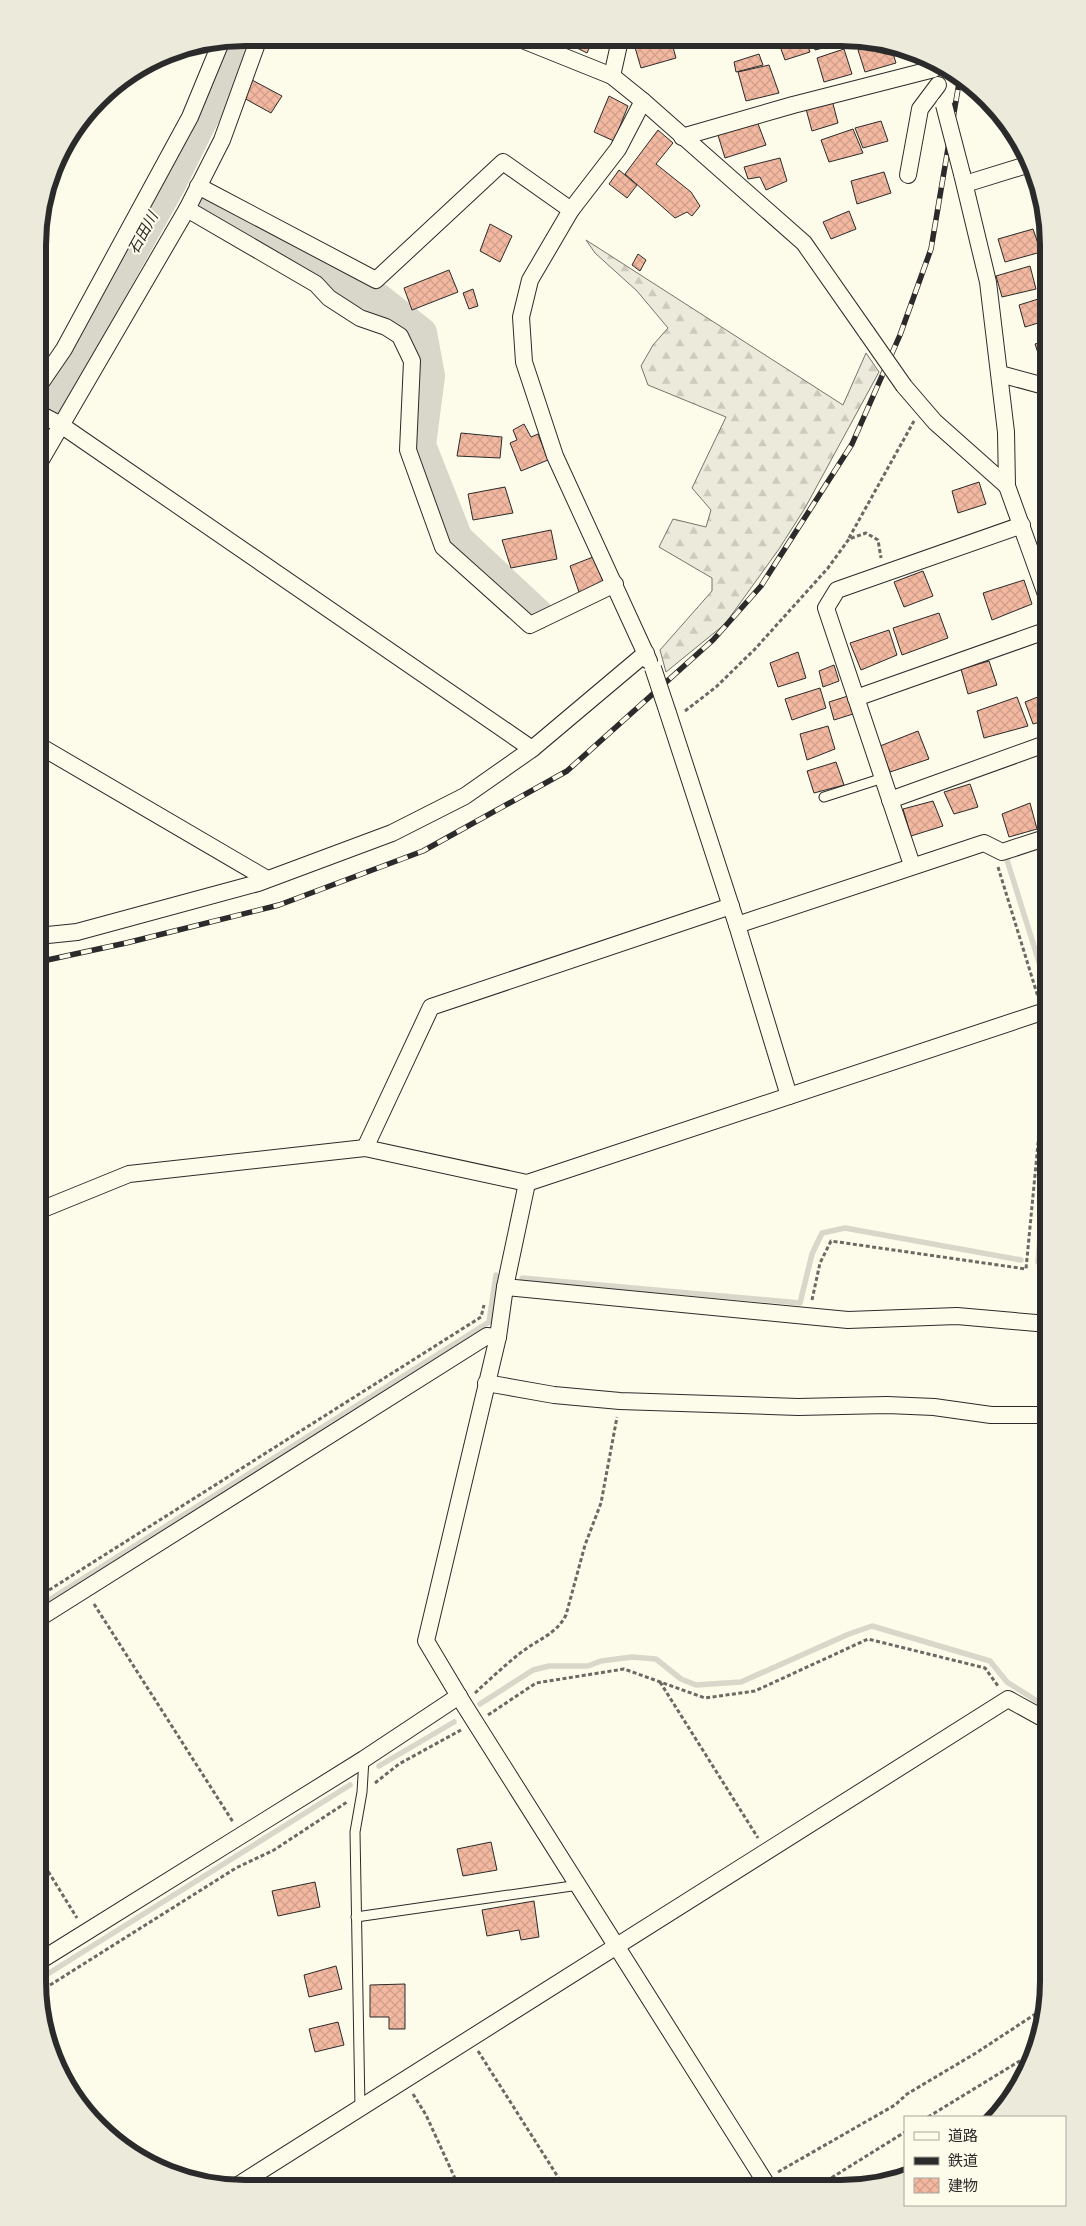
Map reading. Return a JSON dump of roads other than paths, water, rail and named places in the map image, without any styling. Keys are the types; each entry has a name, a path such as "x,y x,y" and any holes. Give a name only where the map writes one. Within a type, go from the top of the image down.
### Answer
{"street":[{"path":"46,450 187,209 222,140 257,46"},
{"path":"537,46 612,76 804,243 904,386 935,422 1007,486"},
{"path":"612,76 619,46"},
{"path":"46,375 64,349 190,117 218,48"},
{"path":"682,137 926,66"},
{"path":"934,69 988,282 1006,432 1007,486 1022,525 1040,563"},
{"path":"908,175 920,108 938,85"},
{"path":"643,101 618,150 571,210 530,280 520,317 524,362 555,456 653,668 731,906 789,1096"},
{"path":"198,186 376,280 503,162 571,210"},
{"path":"963,179 1023,166"},
{"path":"187,209 316,284 329,298 360,318 386,327 400,336 412,361 408,450 444,547 530,625 615,584"},
{"path":"1000,374 1040,386"},
{"path":"46,417 60,425 532,749"},
{"path":"912,865 826,608 837,590 1022,525"},
{"path":"856,698 1040,633"},
{"path":"46,935 77,932 268,879 392,833 465,796 532,749 646,653"},
{"path":"890,800 1040,746"},
{"path":"46,750 268,879"},
{"path":"737,925 912,865 984,843 1002,852 1040,840"},
{"path":"365,1148 430,1007 731,906"},
{"path":"46,1208 128,1174 365,1148 527,1183 1040,1013"},
{"path":"527,1183 505,1287 498,1337 426,1641 476,1724 763,2180"},
{"path":"505,1287 848,1320 957,1316 1040,1323"},
{"path":"46,1614 487,1336 498,1337"},
{"path":"486,1383 554,1395 620,1401 798,1407 887,1405 934,1407 991,1415 1040,1415"},
{"path":"246,2180 1008,1699 1040,1717"},
{"path":"46,1957 461,1700"}],"lane":[{"path":"824,797 883,778"},
{"path":"360,2108 354,1832 362,1792 364,1759"},
{"path":"356,1917 579,1885"}],"waterway":[{"name":"石田川","path":"46,407 170,184 223,77 233,47"},
{"path":"200,203 378,299 421,333 429,376 420,445 457,539 537,614"},
{"path":"1007,860 1040,965"},
{"path":"522,1278 800,1303 812,1254 822,1233 845,1228 1021,1260"},
{"path":"1038,1262 1040,1237"},
{"path":"46,1602 489,1322 496,1275"},
{"path":"480,1704 533,1670 549,1666 588,1666 601,1661 632,1657 656,1659 681,1679 696,1685 741,1682 849,1634 872,1626 990,1661 1007,1682 1040,1703"},
{"path":"379,1766 454,1722"},
{"path":"46,1975 350,1785"}],"railway":[{"path":"46,960 126,943 279,905 423,851 567,771 713,640 761,586 852,444 900,335 931,249 959,85"}]}
